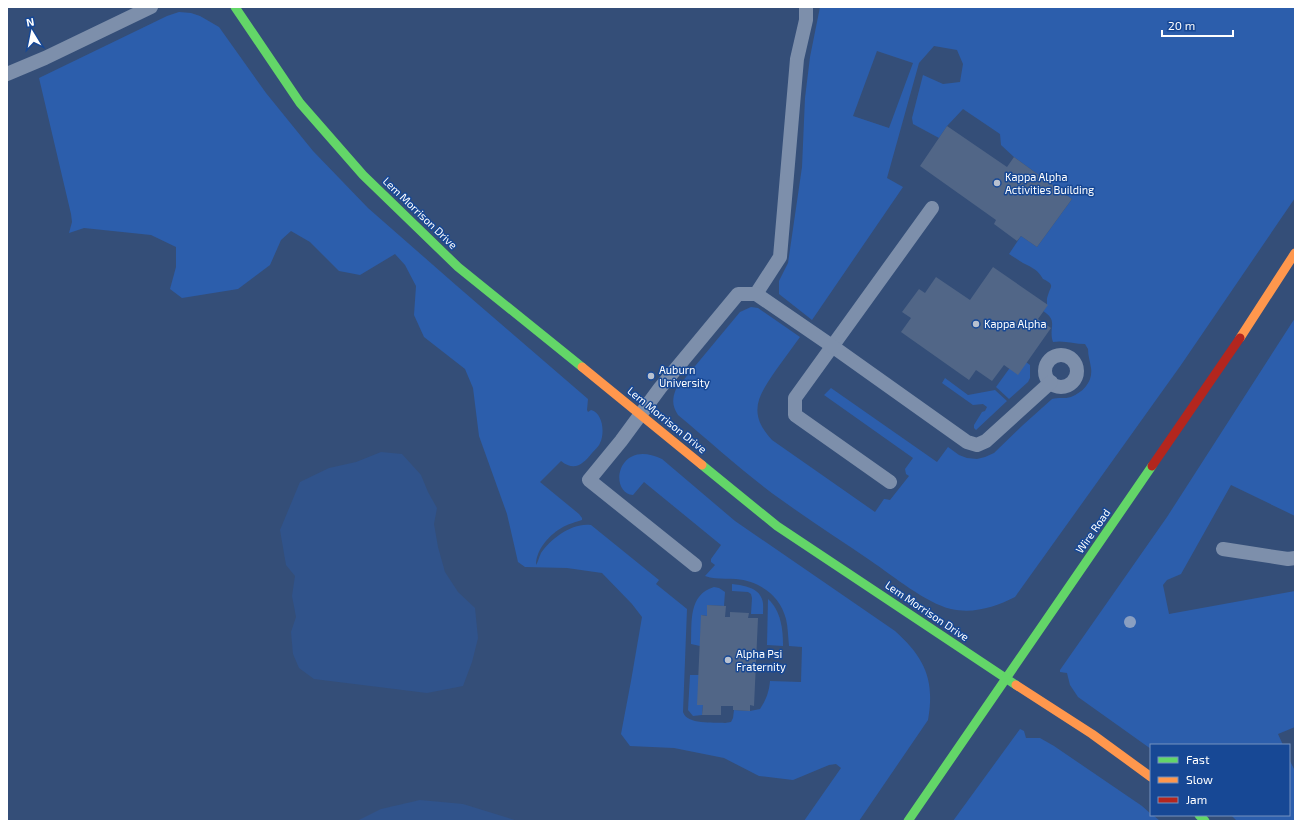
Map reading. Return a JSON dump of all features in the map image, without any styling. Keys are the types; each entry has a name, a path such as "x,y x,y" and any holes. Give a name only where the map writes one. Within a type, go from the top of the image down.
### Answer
{"street":[{"name":"Lem Morrison Drive","path":"235,7 300,103 363,175 458,267 641,414 777,526 1005,678 1092,734 1150,776"},
{"name":"Wire Road","path":"908,821 1005,678 1227,358 1295,253"}],"lane":[{"path":"7,74 45,58 151,7"},
{"path":"756,294 780,256 797,59 806,20 806,7"},
{"path":"890,482 795,415 795,398 932,208"},
{"path":"695,565 589,480 660,388 738,294 756,294 967,442 977,445 986,441 1050,382"},
{"path":"1223,549 1288,559 1295,558"}],"shaded area":[{"path":"820,7 1295,7 1295,198 1181,365 1015,597 992,607 968,611 951,609 941,606 921,595 769,491 678,415 675,409 673,399 676,389 740,312 751,307 758,308 800,337 770,379 760,396 758,413 764,430 772,440 875,512 884,499 890,500 909,476 906,474 905,469 913,458 824,395 831,388 937,462 948,447 959,455 967,458 977,459 994,453 1052,399 1069,398 1076,395 1087,386 1091,377 1088,349 1085,344 1061,341 1053,342 1052,321 1051,318 1043,311 1047,304 1047,298 1051,288 1050,283 1043,279 1035,270 1009,254 1021,236 1037,247 1072,199 1014,157 1001,145 1000,134 963,109 947,126 939,138 913,124 912,118 923,75 943,84 960,82 963,64 957,50 934,46 919,63 887,178 903,187 812,320 779,294 779,281 788,263 802,167 805,98 810,57","holes":["877,51 913,63 889,128 853,116"]},
{"path":"179,12 191,13 200,16 219,27 266,93 313,151 368,208 588,399 588,412 591,410 598,415 603,429 602,439 597,448 589,457 578,465 570,466 561,461 540,482 579,514 582,520 565,526 553,534 538,553 536,565 541,553 556,537 577,526 591,525 659,580 656,584 687,609 683,712 685,716 695,721 725,723 731,722 734,710 750,711 760,709 767,696 770,681 801,682 802,647 789,646 787,622 783,610 774,596 760,586 745,580 705,576 715,565 711,562 711,559 721,545 644,482 633,495 625,492 619,477 621,468 626,460 635,455 647,454 662,459 735,521 895,631 914,651 920,660 929,681 930,706 928,720 859,821 804,821 841,768 836,764 829,765 793,780 759,776 724,758 674,748 630,746 621,734 642,617 632,604 602,573 567,568 525,567 518,562 507,514 479,436 473,388 465,369 424,337 414,315 416,286 405,265 395,254 360,275 339,271 310,242 291,231 281,240 270,265 238,289 182,298 170,289 176,267 176,247 151,235 84,228 69,233 72,222 71,214 39,78 167,16"},
{"path":"1295,318 1295,516 1231,485 1181,574 1167,580 1163,585 1169,614 1295,591 1295,727 1278,734 1283,744 1150,744 1150,748 1078,697 1070,685 1067,673 1060,672 1167,517"},
{"path":"1026,362 1030,365 1030,378 1028,382 1009,399 996,387 1009,369"},
{"path":"945,378 968,395 995,390 1007,401 976,430 974,425 987,407 983,404 973,405 942,383"},
{"path":"381,452 402,454 421,475 437,508 434,524 438,547 445,572 458,592 475,608 478,638 472,662 463,686 427,693 314,679 299,668 293,654 291,632 296,617 292,596 295,576 286,565 280,530 300,482 329,468 356,462"},
{"path":"732,584 748,587 756,591 763,601 763,614 751,614 751,594 748,592 732,591"},
{"path":"714,587 725,592 724,606 707,605 707,616 702,615 700,646 691,644 693,610 700,596"},
{"path":"768,599 776,609 780,621 783,646 767,645"},
{"path":"690,675 699,675 703,705 702,715 693,716 688,710"},
{"path":"1020,729 1024,731 1026,738 1040,738 1054,746 1142,806 1150,813 1150,816 1154,816 1160,821 953,821"},
{"path":"1290,761 1294,769 1295,768 1295,821 1237,821 1232,816 1290,816"},
{"path":"420,800 463,804 518,821 357,821 381,809"}],"building":[{"name":"Kappa Alpha Activities Building","path":"947,126 1007,167 1014,157 1072,199 1037,247 1021,236 1017,241 994,224 996,220 920,166"},
{"name":"Kappa Alpha","path":"993,267 1048,305 1038,319 1051,328 1018,375 1004,365 992,381 976,370 969,380 901,332 911,318 902,312 919,289 925,293 936,277 970,300"},
{"name":"Alpha Psi Fraternity","path":"707,605 726,606 725,617 730,617 730,612 749,613 748,618 758,618 754,706 750,705 750,711 733,710 733,706 721,706 721,715 702,715 703,705 697,705 701,615 707,616"}],"traffic: fast":[{"path":"235,7 300,103 363,175 458,267 582,367"},
{"path":"702,465 777,526 1016,685"},
{"path":"908,821 1152,466"},
{"path":"1200,816 1205,821"}],"traffic: slow":[{"path":"1240,338 1295,253"},
{"path":"582,367 702,465"},
{"path":"1016,685 1092,734 1150,776"}],"traffic: jam":[{"path":"1152,466 1240,338"}],"place":[{"name":"Kappa Alpha Activities Building","path":"997,183"},
{"name":"Kappa Alpha","path":"976,324"},
{"name":"Auburn University","path":"651,376"},
{"name":"Alpha Psi Fraternity","path":"728,660"}]}
